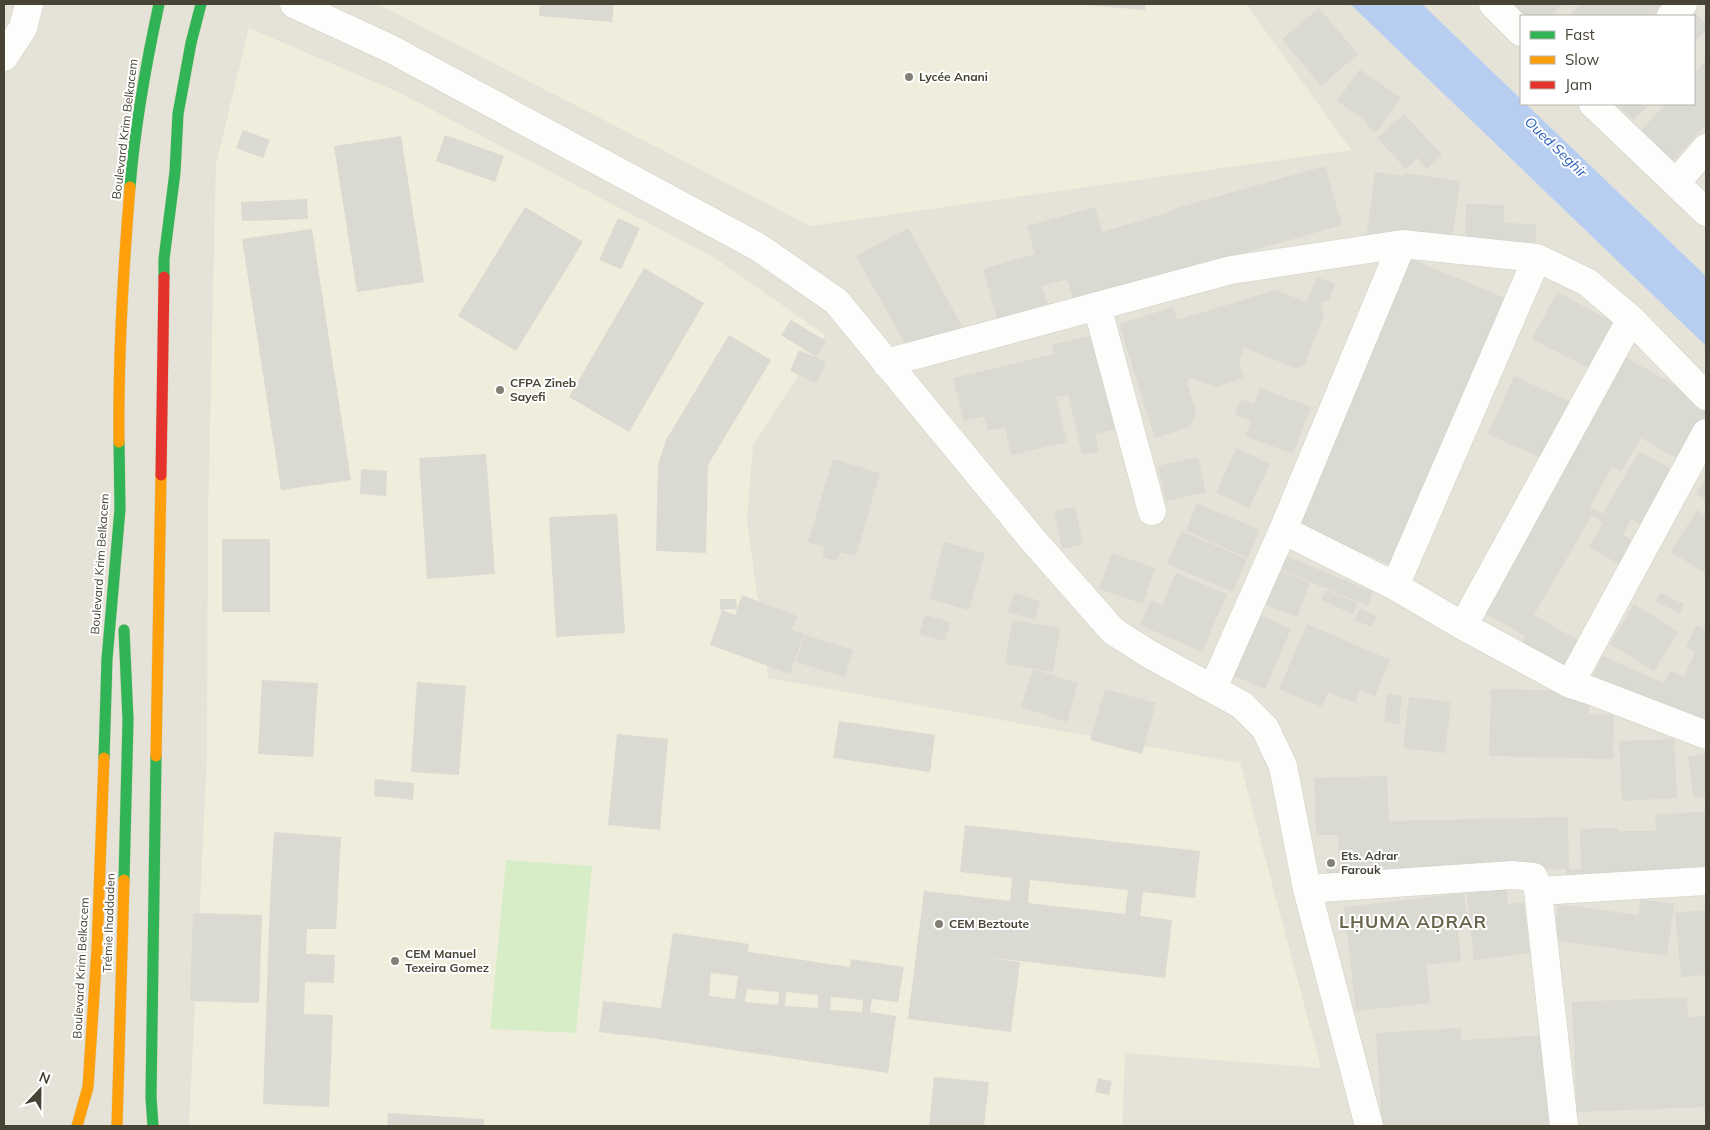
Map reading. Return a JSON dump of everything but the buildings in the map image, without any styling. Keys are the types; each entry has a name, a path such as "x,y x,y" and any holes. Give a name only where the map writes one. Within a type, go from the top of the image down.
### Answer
{"main road":[{"name":"Boulevard Krim Belkacem","path":"77,1126 88,1087 97,949 107,659 120,509 118,377 126,244 133,153 147,59 159,4"},
{"path":"153,1126 151,1097 164,259 175,172 178,114 191,43 201,4"},
{"name":"Trémie Ihaddaden","path":"117,1126 128,720 120,509"},
{"path":"147,597 160,512"},
{"name":"Trémie Ihaddaden","path":"128,720 137,663"}],"street":[{"path":"4,57 23,28 29,4"},
{"path":"294,4 391,49 758,247 836,301 1032,539 1113,631 1149,654 1242,705 1265,728 1283,766 1307,889 1369,1126"},
{"path":"1493,4 1520,31"},
{"path":"1672,15 1683,4"},
{"path":"1594,105 1706,212"},
{"path":"1676,183 1706,148"},
{"path":"886,363 1231,270 1402,244 1537,258 1586,282 1630,319 1706,396"},
{"path":"1213,688 1283,530 1402,244"},
{"path":"1395,586 1537,258"},
{"path":"1096,306 1152,511"},
{"path":"1464,626 1630,319"},
{"path":"1570,684 1706,433"},
{"path":"1283,530 1395,586 1570,684 1706,734"},
{"path":"1307,889 1512,875 1534,877 1538,891 1564,1126"},
{"path":"1538,891 1706,881"}],"shaded area":[{"path":"4,4 1350,4 1706,346 1706,1126 4,1126"},
{"name":"Lycée Anani","path":"378,4 1246,4 1351,150 810,226"},
{"path":"1422,4 1706,4 1706,276 1527,105 1695,105 1695,15 1520,15 1520,98"},
{"path":"249,28 398,92 715,258 825,335 753,445 747,520 768,678 1240,763 1321,1068 1125,1053 1122,1126 189,1126 207,758 208,517 216,164"}],"green space":[{"path":"506,860 592,866 576,1033 490,1029"}],"water":[{"name":"Oued Seghir","path":"1350,4 1422,4 1520,98 1520,105 1527,105 1706,276 1706,346"}],"traffic: fast":[{"path":"130,187 142,95 159,4"},
{"path":"164,277 164,259 175,172 178,114 191,43 201,4"},
{"path":"104,758 107,659 120,509 119,442"},
{"path":"124,630 128,720 124,880"},
{"path":"153,1126 151,1097 156,756"}],"traffic: slow":[{"path":"119,442 119,378 130,187"},
{"path":"156,756 161,475"},
{"path":"77,1126 88,1087 97,949 104,758"},
{"path":"117,1126 124,880"}],"traffic: jam":[{"path":"161,475 164,277"}],"place":[{"name":"Lycée Anani","path":"909,77"},
{"name":"CFPA Zineb Sayefi","path":"500,390"},
{"name":"Ets. Adrar Farouk","path":"1331,863"},
{"name":"CEM Beztoute","path":"939,924"},
{"name":"CEM Manuel Texeira Gomez","path":"395,961"}],"district":[{"name":"LḤUMA AḌRAR","path":"1413,922"}]}
